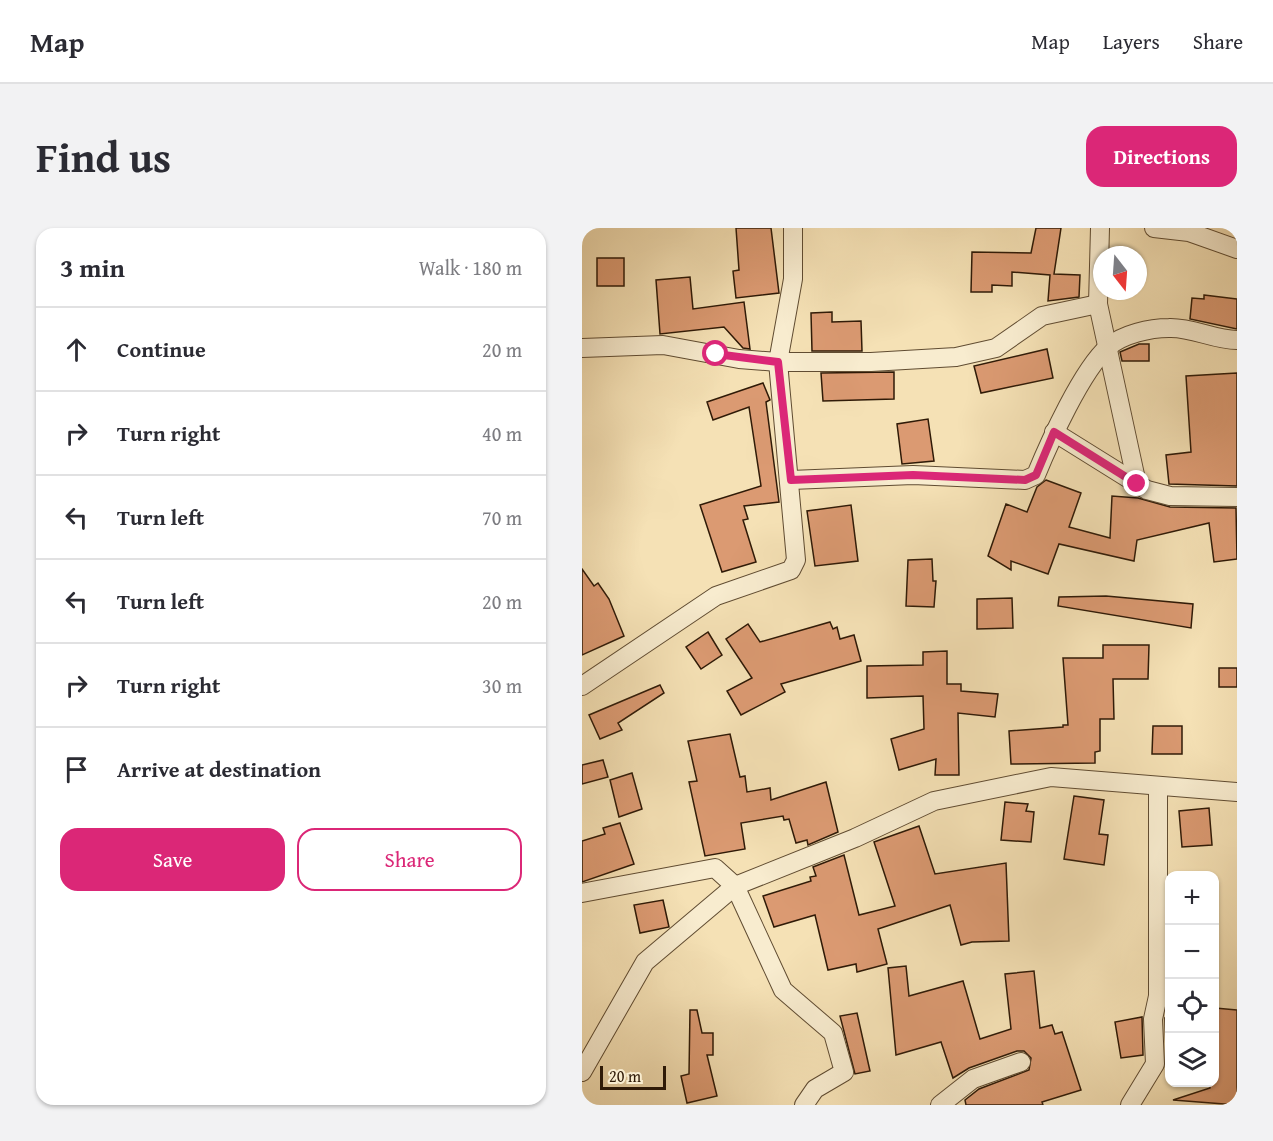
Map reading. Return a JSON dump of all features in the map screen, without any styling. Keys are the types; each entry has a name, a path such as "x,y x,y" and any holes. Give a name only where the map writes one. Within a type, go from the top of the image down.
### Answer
{"street":[{"path":"582,686 716,596 791,570 796,560 791,480 778,362 793,279 793,228"},
{"path":"1100,228 1098,304 1137,484"},
{"path":"1154,228 1188,232 1237,249"},
{"path":"582,348 663,345 739,359 778,362 871,362 956,357 996,348 1042,316 1098,304"},
{"path":"791,480 913,475 1025,480 1036,475 1054,432 1092,368 1108,347 1124,336 1170,328 1237,340"},
{"path":"1054,432 1147,490 1170,496 1237,497"},
{"path":"582,1072 645,962 735,886 855,838 934,801 1051,777 1237,792"},
{"path":"1130,1105 1155,1064 1153,1019 1158,996 1158,786"},
{"path":"582,892 715,868 735,886 783,990 833,1034 844,1072 815,1089 804,1105"},
{"path":"940,1105 973,1079 1021,1062"}],"building":[{"path":"736,228 771,228 779,293 736,298 733,271 739,270"},
{"path":"1036,228 1061,228 1054,274 1080,275 1079,297 1048,301 1050,275 1012,272 1012,286 992,285 992,292 971,292 972,252 1031,253"},
{"path":"597,258 624,258 624,286 597,286"},
{"path":"690,277 693,309 744,302 750,349 743,348 724,327 660,334 656,280"},
{"path":"1204,295 1237,299 1237,329 1190,319 1192,298 1204,299"},
{"path":"832,312 832,322 861,321 862,351 812,351 811,313"},
{"path":"1139,344 1149,344 1149,361 1122,361 1120,352"},
{"path":"1047,349 1053,378 981,393 974,366"},
{"path":"894,372 894,399 823,401 821,373"},
{"path":"1237,373 1237,486 1169,484 1166,455 1191,452 1186,376"},
{"path":"763,383 770,400 766,402 779,502 744,506 748,519 743,520 756,562 722,572 700,505 761,486 749,407 713,420 707,402"},
{"path":"928,419 934,461 902,464 897,424"},
{"path":"1046,480 1081,493 1069,527 1110,538 1112,496 1138,498 1170,507 1236,508 1237,559 1214,562 1209,523 1137,540 1134,561 1059,544 1048,574 1011,561 1011,570 988,556 1006,504 1027,512 1037,487"},
{"path":"851,505 858,561 815,566 807,511"},
{"path":"932,559 933,581 936,581 934,607 906,606 908,560"},
{"path":"582,569 594,586 598,583 609,599 624,636 582,655"},
{"path":"1106,596 1193,604 1191,628 1058,606 1059,597"},
{"path":"1012,598 1013,628 977,629 977,599"},
{"path":"830,622 833,629 837,627 840,639 854,635 861,661 781,684 785,692 741,715 727,691 752,678 726,639 748,624 760,642"},
{"path":"708,632 722,655 701,669 686,647"},
{"path":"1103,645 1149,645 1148,679 1113,679 1114,719 1100,719 1100,751 1095,752 1095,763 1011,764 1009,731 1068,725 1063,658 1103,658"},
{"path":"947,651 947,684 961,684 961,691 998,694 995,717 958,713 959,775 935,775 936,759 899,770 891,739 924,729 923,696 867,698 867,666 923,665 923,652"},
{"path":"1219,668 1237,668 1237,687 1219,687"},
{"path":"660,685 664,693 618,723 622,730 600,739 589,715"},
{"path":"1153,726 1182,726 1182,754 1152,754"},
{"path":"730,734 740,777 745,776 747,792 770,788 771,800 826,782 838,832 808,845 807,840 796,843 789,819 784,820 783,816 741,823 745,849 705,856 689,782 697,781 688,741"},
{"path":"603,760 608,777 582,784 582,765"},
{"path":"632,773 642,809 619,817 610,780"},
{"path":"1074,796 1104,800 1099,834 1108,835 1104,865 1064,859"},
{"path":"1005,802 1028,804 1026,811 1034,812 1031,842 1001,840"},
{"path":"1209,808 1212,845 1182,847 1179,811"},
{"path":"620,823 634,864 582,882 582,841 605,834 603,828"},
{"path":"919,826 935,874 1006,863 1009,941 972,942 961,945 950,905 878,929 887,964 857,972 856,964 828,970 815,915 774,927 763,896 811,881 810,877 816,876 813,867 844,855 859,915 895,906 874,842"},
{"path":"663,900 669,927 640,933 634,905"},
{"path":"906,966 909,996 963,981 980,1039 1011,1029 1005,974 1034,971 1040,1028 1052,1025 1055,1034 1062,1032 1081,1090 1042,1102 1043,1105 966,1105 965,1100 979,1089 1029,1070 1031,1058 1024,1051 1017,1051 969,1068 953,1078 941,1042 896,1055 888,968"},
{"path":"1219,1008 1237,1010 1237,1105 1173,1100 1219,1087"},
{"path":"690,1010 697,1010 702,1033 713,1033 713,1055 707,1055 717,1096 687,1103 681,1076 689,1074"},
{"path":"857,1013 870,1071 855,1074 840,1016"},
{"path":"1142,1017 1143,1055 1121,1058 1115,1022"}],"route":[{"path":"716,354 739,359 778,362 791,480 913,475 1025,480 1036,475 1054,432 1137,484"}]}
